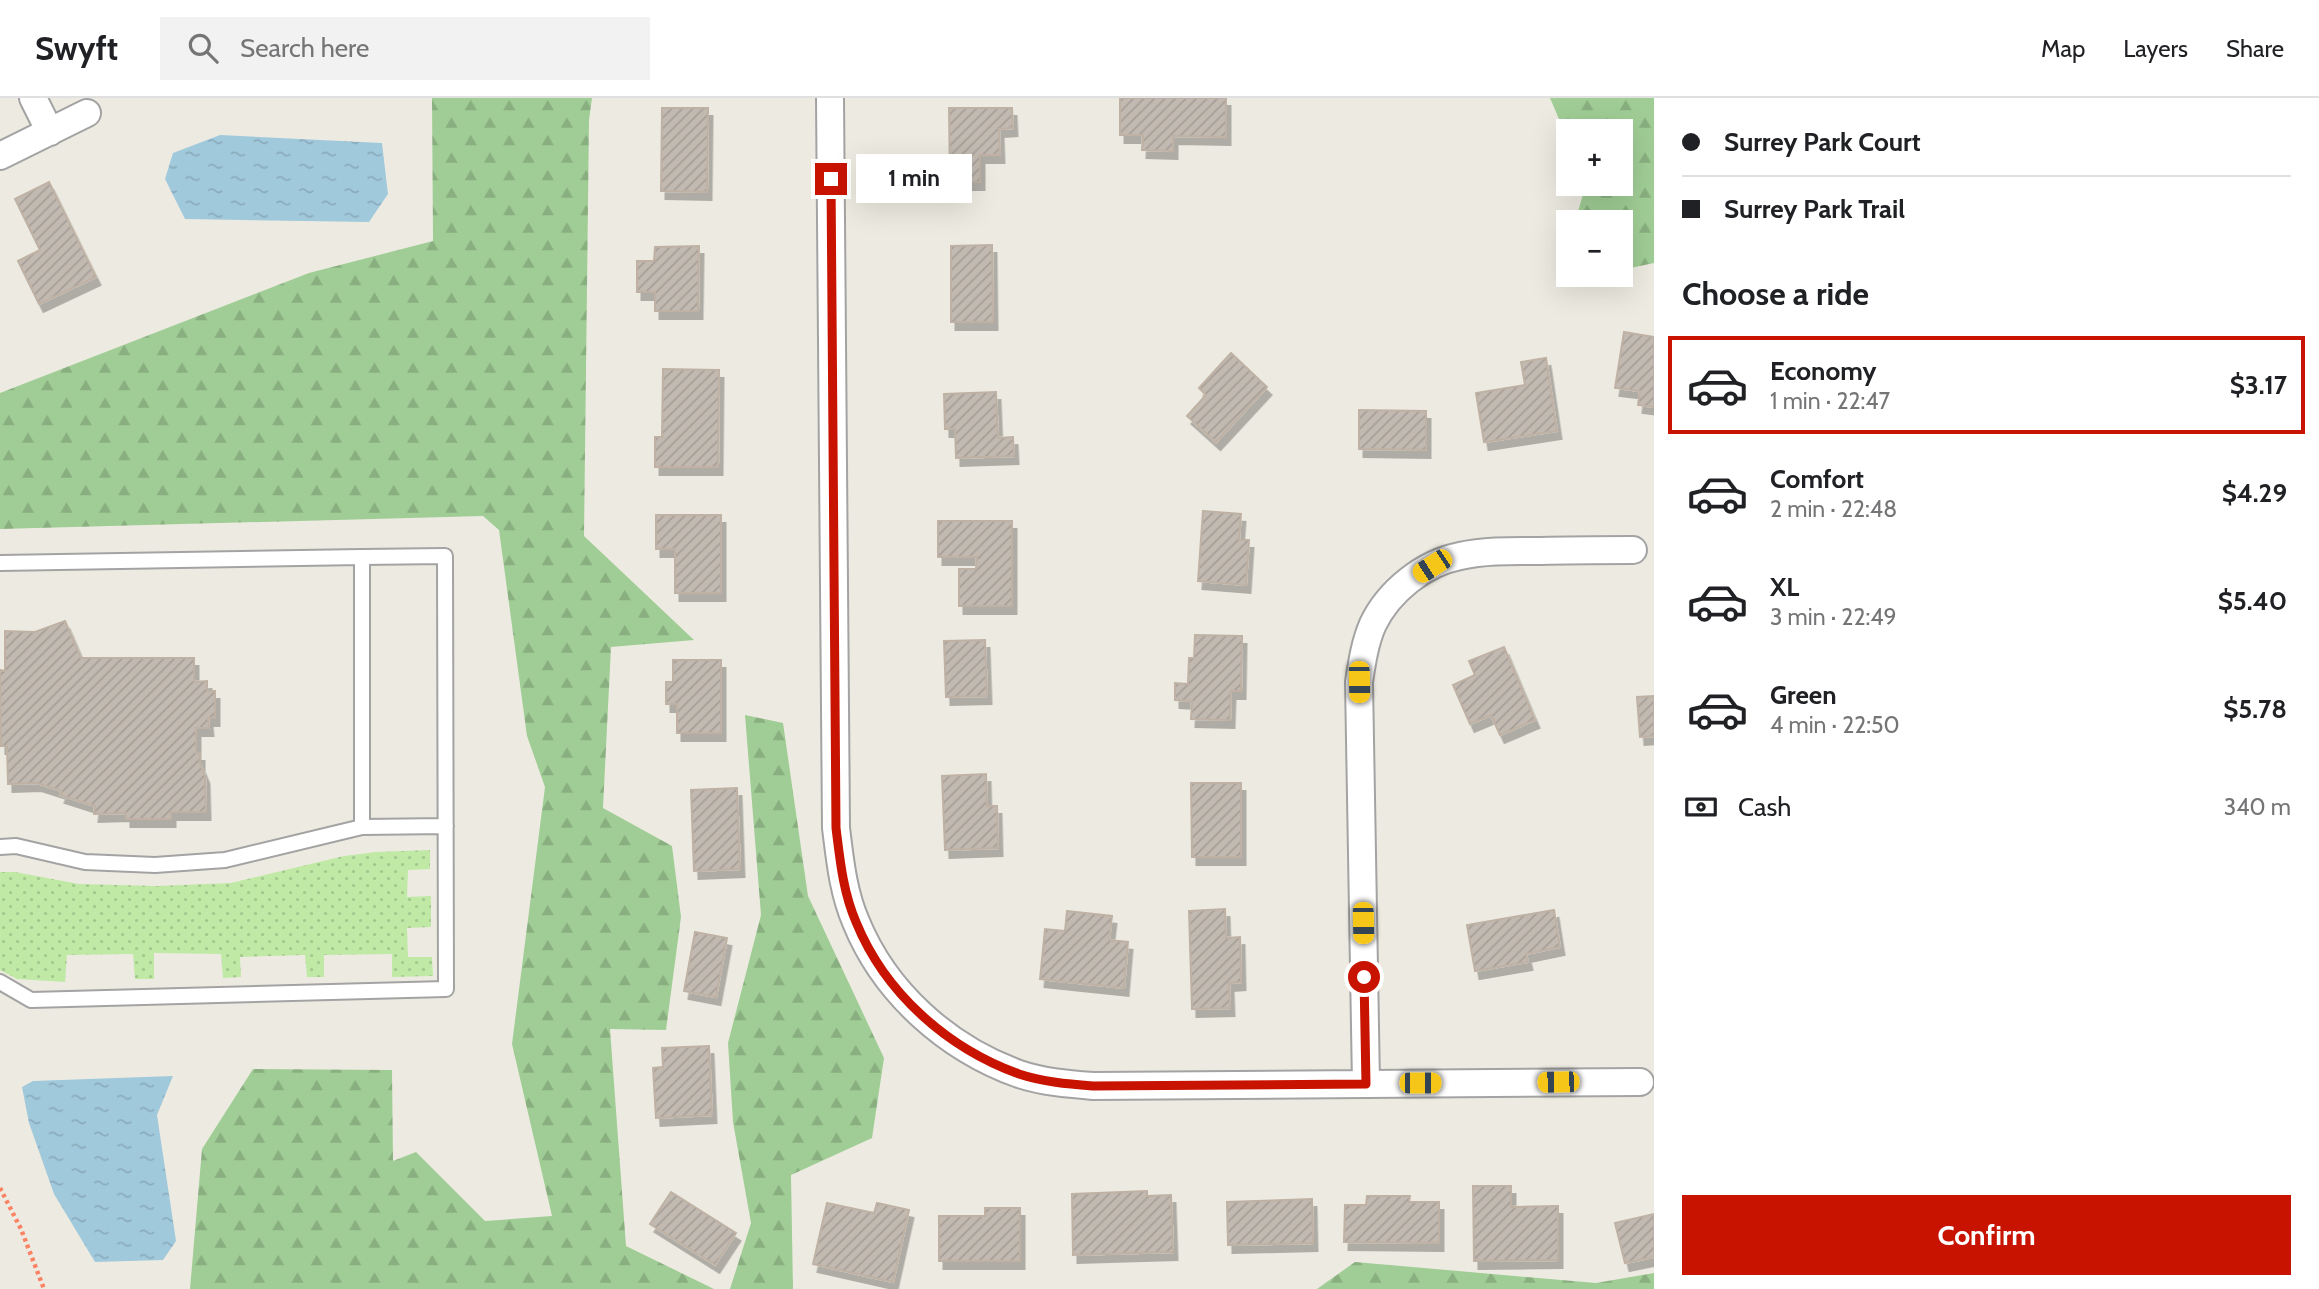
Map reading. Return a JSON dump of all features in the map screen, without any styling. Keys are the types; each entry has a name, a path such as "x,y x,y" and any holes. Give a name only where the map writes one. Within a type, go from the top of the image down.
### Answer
{"street":[{"path":"33,98 50,132"},
{"path":"830,98 836,828 842,878 856,922 885,975 921,1016 970,1052 1020,1074 1056,1083 1093,1086 1640,1082"},
{"path":"0,156 87,113"},
{"path":"1366,1084 1359,682 1363,654 1374,624 1389,601 1408,581 1432,566 1457,556 1489,551 1633,550"}],"lane":[{"path":"0,563 444,556 446,989 31,1000 0,982"},
{"path":"362,557 362,827"},
{"path":"0,847 16,846 85,862 155,865 225,860 362,827 446,825"}],"path":[{"path":"0,1188 21,1229 44,1289"}],"green space":[{"path":"432,98 592,98 589,120 584,536 694,640 611,647 603,808 672,846 681,917 666,1030 610,1029 626,1246 714,1289 190,1289 202,1149 253,1069 392,1070 393,1161 416,1152 485,1221 552,1216 512,1044 545,787 527,736 499,530 483,516 0,529 0,393 309,273 433,241"},
{"path":"1550,98 1654,98 1654,263 1633,267 1633,210 1578,210 1583,196 1633,196 1633,119 1559,119"},
{"path":"745,715 783,723 808,896 884,1058 872,1138 791,1175 793,1289 730,1289 751,1223 733,1122 728,1043 761,915"},
{"path":"430,850 430,869 408,870 407,897 431,896 431,927 407,928 408,957 432,957 433,976 392,977 392,954 324,955 324,977 307,977 305,955 240,957 241,977 223,978 221,954 154,953 154,979 135,979 133,954 67,955 65,982 17,979 0,970 0,872 15,872 79,884 158,886 231,883 344,856"},
{"path":"1355,1262 1596,1283 1654,1273 1654,1289 1317,1289"}],"water":[{"path":"220,135 382,143 388,194 369,222 185,219 165,179 173,153"},
{"path":"173,1076 157,1115 176,1241 163,1260 95,1262 54,1194 29,1123 22,1087 33,1081"}],"building":[{"path":"1120,98 1226,98 1226,137 1173,136 1173,151 1142,150 1143,135 1120,135"},
{"path":"662,108 708,108 707,192 661,191"},
{"path":"949,108 1012,108 1013,128 999,129 1000,155 980,155 980,182 950,182"},
{"path":"49,182 96,277 39,304 18,261 40,250 15,199"},
{"path":"992,245 993,322 951,322 951,246"},
{"path":"699,246 698,311 655,311 655,292 637,292 637,261 654,261 655,247"},
{"path":"1624,332 1654,337 1654,407 1638,405 1640,391 1615,388"},
{"path":"1231,353 1267,387 1216,442 1187,416 1206,395 1199,388"},
{"path":"1546,358 1557,431 1484,442 1476,393 1525,385 1521,362"},
{"path":"663,369 719,370 718,467 655,467 655,437 662,437"},
{"path":"996,392 998,438 1013,437 1014,456 956,458 955,429 945,429 944,394"},
{"path":"1359,410 1426,411 1426,450 1359,449"},
{"path":"1203,511 1241,514 1239,540 1249,540 1246,585 1198,581"},
{"path":"656,515 721,515 721,593 675,593 675,549 656,549"},
{"path":"938,521 1012,521 1012,606 959,606 959,569 976,569 977,557 938,557"},
{"path":"65,621 81,658 194,658 194,682 207,681 207,691 215,691 215,718 208,718 209,728 196,728 196,753 200,753 200,764 205,776 206,812 171,812 171,819 126,819 126,813 94,814 95,806 60,795 62,791 37,783 8,784 7,746 1,746 0,670 5,671 5,631 35,632"},
{"path":"1195,635 1242,636 1241,691 1231,691 1230,720 1191,719 1192,701 1175,700 1175,683 1188,684 1189,658 1194,658"},
{"path":"985,640 987,696 946,697 944,641"},
{"path":"1504,647 1535,720 1500,735 1491,715 1470,724 1453,685 1475,675 1469,661"},
{"path":"673,660 721,660 721,733 677,733 677,704 666,704 666,682 673,682"},
{"path":"1654,696 1654,736 1640,737 1637,697"},
{"path":"986,774 987,806 997,806 998,848 945,850 942,776"},
{"path":"1191,783 1241,783 1241,857 1192,857"},
{"path":"737,788 740,869 694,871 691,790"},
{"path":"1225,909 1226,938 1240,937 1241,982 1229,983 1230,1008 1192,1009 1189,911"},
{"path":"1554,910 1560,947 1526,954 1528,962 1475,971 1467,925"},
{"path":"1067,911 1112,916 1109,940 1128,942 1124,988 1040,979 1045,929 1065,931"},
{"path":"695,932 727,938 716,997 684,991"},
{"path":"709,1046 712,1115 656,1118 653,1068 663,1067 662,1048"},
{"path":"1473,1186 1511,1186 1511,1207 1558,1206 1558,1260 1474,1261"},
{"path":"1147,1191 1147,1196 1171,1195 1173,1252 1073,1255 1072,1194"},
{"path":"671,1192 736,1233 715,1265 650,1224"},
{"path":"1367,1196 1410,1196 1409,1202 1439,1202 1439,1243 1344,1242 1345,1205 1366,1205"},
{"path":"1312,1199 1313,1243 1228,1245 1227,1202"},
{"path":"827,1203 874,1213 877,1203 909,1210 893,1282 813,1264"},
{"path":"985,1208 1020,1208 1020,1261 939,1261 939,1216 985,1216"},
{"path":"1654,1214 1654,1257 1625,1263 1615,1223"}],"route":[{"path":"831,179 836,828 842,878 856,922 885,975 921,1016 970,1052 1020,1074 1056,1083 1093,1086 1366,1084 1364,977"}]}
